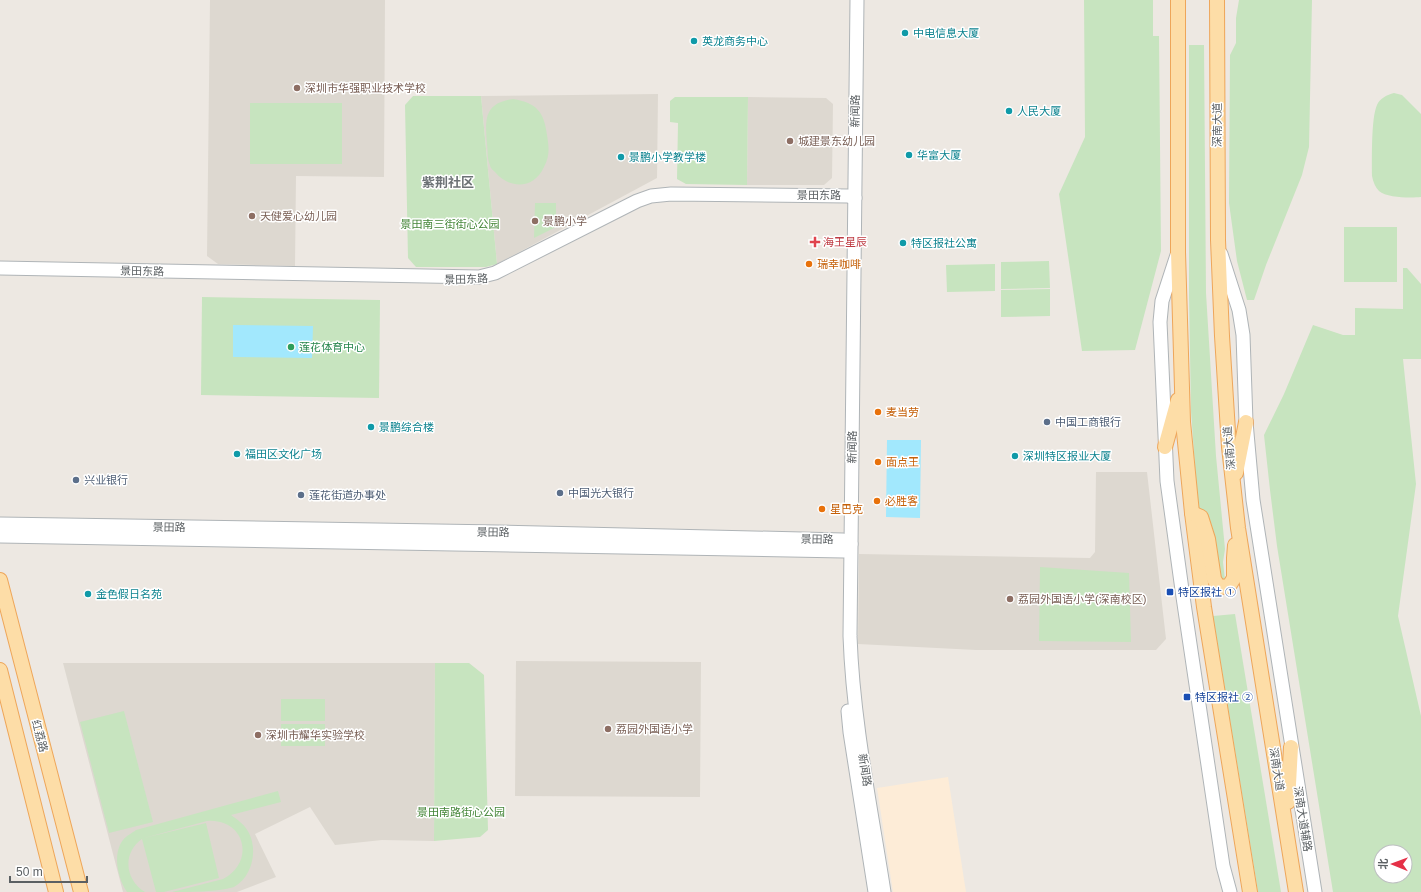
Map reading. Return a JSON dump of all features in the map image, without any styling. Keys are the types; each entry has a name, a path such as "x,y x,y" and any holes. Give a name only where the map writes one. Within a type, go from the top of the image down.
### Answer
{"main road":[{"path":"1178,0 1178,252 1183,422 1192,513 1210,648 1250,892"},
{"name":"深南大道","path":"1218,4 1218,240 1225,396 1238,528 1296,892"},
{"path":"1165,447 1182,388"},
{"path":"1233,487 1246,422"},
{"path":"1192,513 1201,517 1208,540 1214,579 1221,587 1229,586 1234,578 1234,558 1238,528"},
{"name":"红荔路","path":"0,580 81,892"},
{"name":"红荔路","path":"0,670 56,892"},
{"path":"1286,828 1291,747"}],"street":[{"name":"新闻路","path":"851,0 846,545 842,636 850,732 875,892"},
{"name":"新闻路","path":"850,198 857,0"},
{"name":"景田东路","path":"0,268 479,277 495,273 631,204 651,196 671,194 850,198"},
{"name":"景田东路","path":"0,274 478,281 492,279 507,273 651,200 676,198 850,198"},
{"name":"深南大道辅路","path":"1218,240 1242,322 1246,422 1253,500 1315,892"},
{"path":"1178,252 1162,301 1160,312 1165,447 1168,486 1223,866 1230,892"},
{"name":"景田路","path":"0,524 498,532 846,545"},
{"name":"景田路","path":"0,536 846,545"},
{"name":"新闻路","path":"846,545 853,686 884,892"}],"shaded area":[{"name":"深圳市华强职业技术学校","path":"210,0 385,0 384,177 296,176 295,266 218,264 207,256"},
{"name":"景鹏小学","path":"658,94 657,178 497,264 481,96"},
{"name":"城建景东幼儿园","path":"748,97 826,98 833,104 832,178 824,185 747,185"},
{"name":"荔园外国语小学(深南校区)","path":"1096,472 1147,472 1166,639 1156,650 976,650 858,644 859,554 1090,558 1095,552"},
{"name":"荔园外国语小学","path":"516,661 701,662 700,797 515,796"},
{"name":"深圳市耀华实验学校","path":"63,663 435,663 434,841 382,840 335,845 310,807 255,834 276,877 237,892 123,892"},
{"path":"948,777 966,892 893,892 877,788"}],"green space":[{"path":"1084,0 1153,0 1153,36 1159,36 1161,251 1135,350 1082,351 1059,194 1085,137"},
{"path":"1239,0 1312,0 1309,147 1302,175 1266,265 1254,300 1247,300 1237,261 1229,203 1230,55 1236,43 1236,18"},
{"path":"1189,45 1204,45 1206,293 1216,456 1225,549 1223,562 1225,580 1222,585 1198,509 1191,411 1189,297"},
{"path":"1394,93 1402,95 1421,114 1421,197 1399,197 1388,195 1376,188 1372,178 1372,139 1375,111 1380,100"},
{"name":"景田南三街街心公园","path":"413,96 481,96 497,264 486,267 416,267 408,258 405,105"},
{"path":"675,97 748,97 747,185 686,184 677,179 678,123 670,122 670,101"},
{"path":"513,99 528,103 538,110 544,120 548,144 547,159 540,174 534,180 521,184 514,184 501,178 491,168 488,157 486,127 488,114 496,104"},
{"path":"250,103 342,103 342,164 250,164"},
{"path":"535,203 556,203 556,227 534,238"},
{"path":"1344,227 1397,227 1397,282 1344,282"},
{"path":"1049,261 1050,288 1001,289 1001,262"},
{"path":"995,264 995,291 947,292 946,265"},
{"path":"1403,268 1407,268 1421,284 1421,359 1403,359 1416,484 1398,616 1421,716 1421,892 1333,892 1277,546 1270,490 1264,435 1284,394 1313,325 1343,335 1355,335 1355,308 1403,309"},
{"path":"1050,289 1050,316 1001,317 1001,290"},
{"name":"莲花体育中心","path":"202,297 380,300 379,398 201,395"},
{"path":"1040,567 1129,573 1131,642 1039,641"},
{"path":"1235,614 1281,892 1258,892 1213,616"},
{"name":"景田南路街心公园","path":"435,663 469,663 484,675 488,830 480,837 434,841"},
{"path":"281,699 325,699 325,721 281,721"},
{"path":"124,711 153,822 109,833 80,722"},
{"path":"281,724 325,724 325,746 281,746"},
{"path":"278,791 281,802 231,815 247,830 252,840 252,863 245,877 240,883 227,889 195,892 172,892 223,879 233,872 240,862 242,842 237,834 230,826 220,822 207,821 144,838 206,823 219,878 164,892 156,892 142,839 131,852 128,866 133,881 145,892 127,892 119,874 117,859 120,846 127,836 136,830"}],"water":[{"path":"233,325 313,326 312,358 233,357"},
{"path":"887,440 921,440 920,518 886,517"}],"place":[{"name":"中电信息大厦","path":"905,33"},
{"name":"英龙商务中心","path":"694,41"},
{"name":"深圳市华强职业技术学校","path":"297,88"},
{"name":"人民大厦","path":"1009,111"},
{"name":"城建景东幼儿园","path":"790,141"},
{"name":"华富大厦","path":"909,155"},
{"name":"景鹏小学教学楼","path":"621,157"},
{"name":"天健爱心幼儿园","path":"252,216"},
{"name":"景鹏小学","path":"535,221"},
{"name":"海王星辰","path":"815,242"},
{"name":"特区报社公寓","path":"903,243"},
{"name":"瑞幸咖啡","path":"809,264"},
{"name":"莲花体育中心","path":"291,347"},
{"name":"麦当劳","path":"878,412"},
{"name":"中国工商银行","path":"1047,422"},
{"name":"景鹏综合楼","path":"371,427"},
{"name":"福田区文化广场","path":"237,454"},
{"name":"深圳特区报业大厦","path":"1015,456"},
{"name":"面点王","path":"878,462"},
{"name":"兴业银行","path":"76,480"},
{"name":"中国光大银行","path":"560,493"},
{"name":"莲花街道办事处","path":"301,495"},
{"name":"必胜客","path":"877,501"},
{"name":"星巴克","path":"822,509"},
{"name":"特区报社 ①","path":"1170,592"},
{"name":"金色假日名苑","path":"88,594"},
{"name":"荔园外国语小学(深南校区)","path":"1010,599"},
{"name":"特区报社 ②","path":"1187,697"},
{"name":"荔园外国语小学","path":"608,729"},
{"name":"深圳市耀华实验学校","path":"258,735"}],"district":[{"name":"紫荆社区","path":"448,182"}]}
